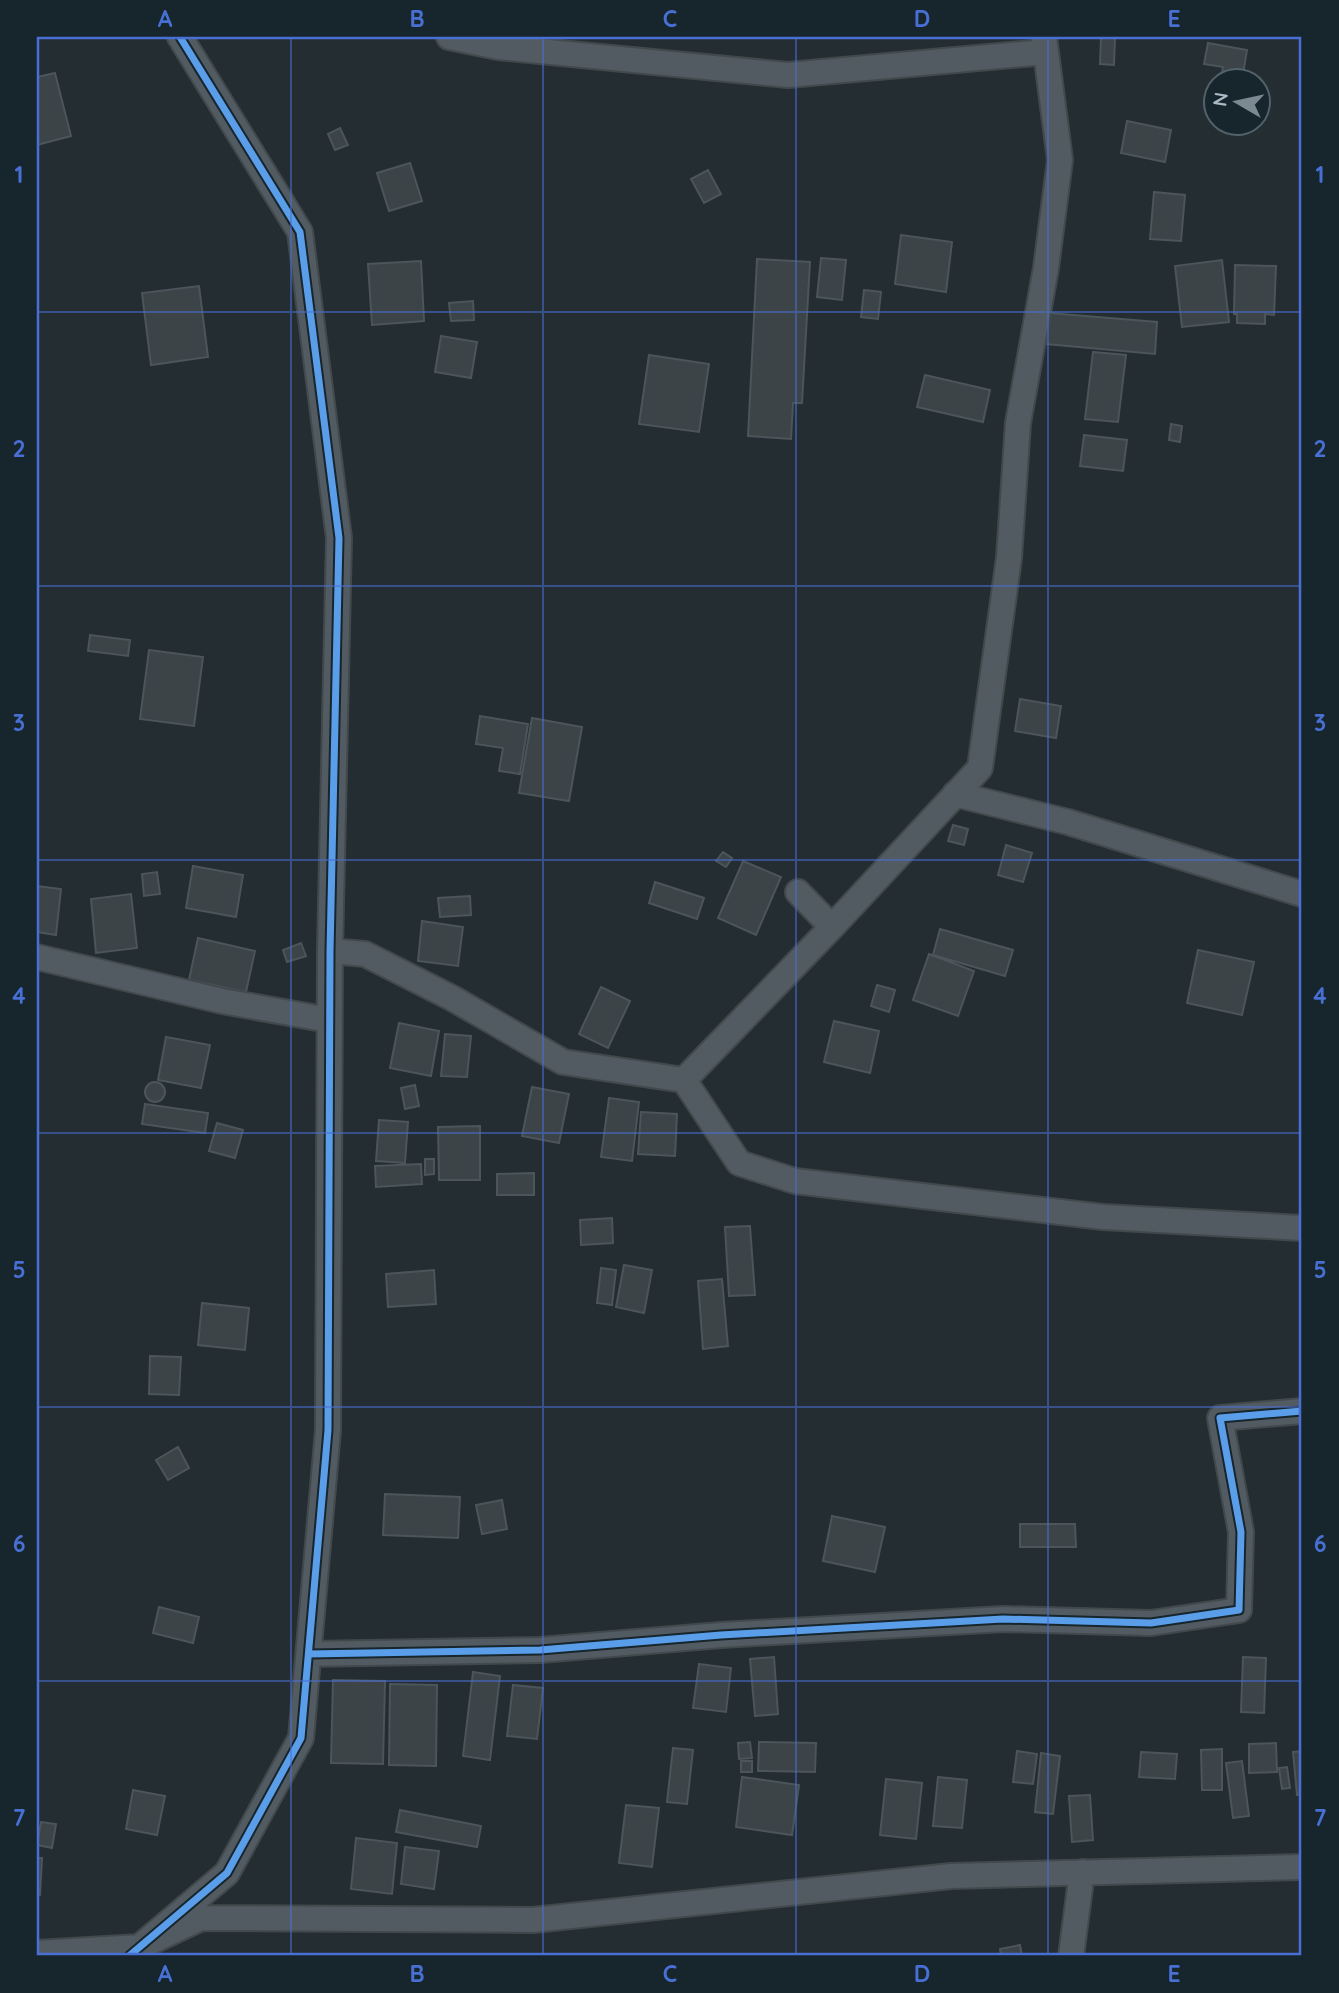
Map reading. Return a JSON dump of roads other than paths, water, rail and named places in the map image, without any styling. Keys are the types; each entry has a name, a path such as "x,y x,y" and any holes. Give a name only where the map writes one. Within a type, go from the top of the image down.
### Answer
{"street":[{"path":"135,1952 227,1873 301,1738 328,1430 329,1020 338,538 300,233 180,37"},
{"path":"449,37 498,47 788,75 1044,45 1060,160 1046,268 1018,423 1009,558 980,768 684,1080"},
{"path":"955,794 1068,822 1302,894"},
{"path":"798,892 832,927"},
{"path":"330,951 365,954 452,998 563,1062 684,1080 739,1163 795,1181 1103,1217 1302,1228"},
{"path":"37,957 222,1001 329,1020"},
{"path":"309,1654 540,1650 721,1635 1003,1619 1151,1623 1239,1610 1241,1532 1220,1418 1302,1411"},
{"path":"37,1953 135,1952 201,1918 533,1920 951,1876 1302,1867"},
{"path":"1071,1956 1082,1872"}]}
